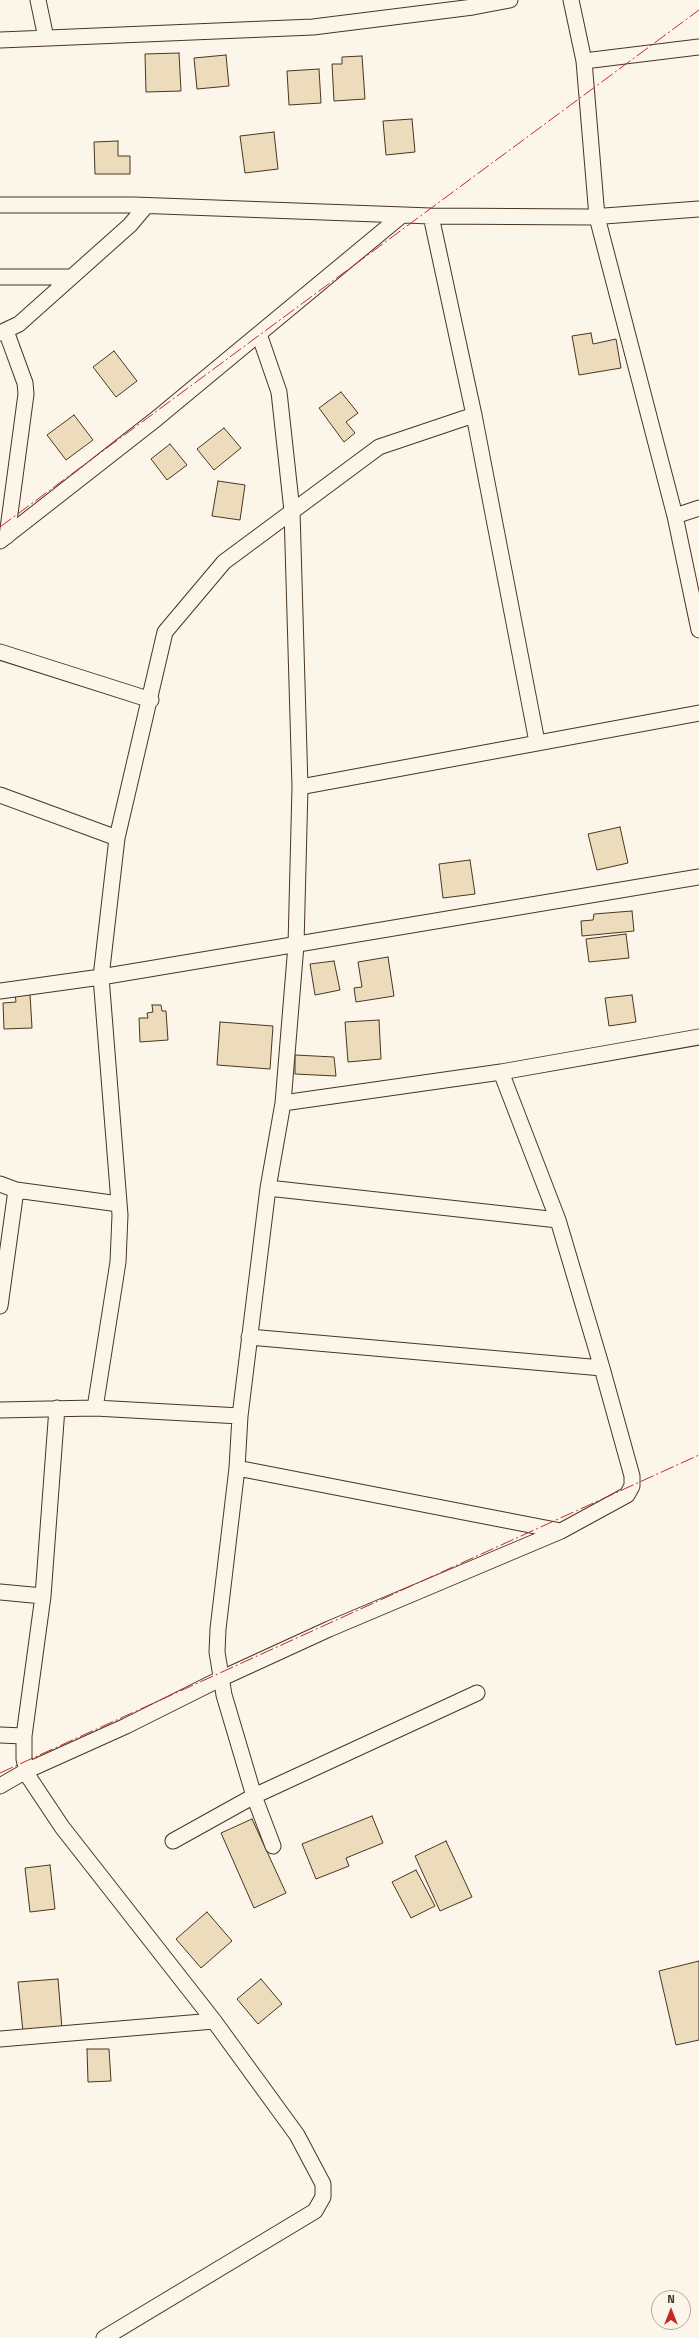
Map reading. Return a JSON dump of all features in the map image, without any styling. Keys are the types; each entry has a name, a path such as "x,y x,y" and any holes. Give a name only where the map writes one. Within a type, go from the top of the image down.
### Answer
{"street":[{"path":"38,0 46,38"},
{"path":"0,40 314,27 472,4 510,0"},
{"path":"571,0 584,61 597,217 675,516 699,630"},
{"path":"584,61 699,47"},
{"path":"0,205 146,206 401,216 597,217 699,209"},
{"path":"4,539 26,394 25,383 3,332 19,324 130,225 146,206"},
{"path":"4,539 156,419 401,216"},
{"path":"431,216 474,415 537,742"},
{"path":"0,277 71,277"},
{"path":"259,334 279,392 292,511 300,787 296,945 283,1103 268,1188 240,1416 238,1468 218,1629 220,1679 254,1796 273,1846"},
{"path":"95,1408 118,1262 119,1204 101,977 116,838 151,700 165,632 224,562 379,447 474,415"},
{"path":"675,516 699,508"},
{"path":"0,652 151,700"},
{"path":"300,787 699,713"},
{"path":"0,795 116,838"},
{"path":"0,991 101,977 699,877"},
{"path":"283,1103 502,1072 699,1037"},
{"path":"0,1786 26,1771 126,1726 220,1679 329,1630 561,1531 627,1495 632,1486 632,1476 602,1368 558,1220 502,1072"},
{"path":"0,1184 16,1190 119,1204"},
{"path":"268,1188 558,1220"},
{"path":"0,1306 16,1190"},
{"path":"250,1337 602,1368"},
{"path":"57,1408 43,1596 24,1736 24,1759 26,1771 58,1822 214,2021 297,2135 323,2184 323,2197 315,2210 104,2338"},
{"path":"0,1410 95,1408 240,1416"},
{"path":"238,1468 561,1531"},
{"path":"0,1592 43,1596"},
{"path":"174,1841 254,1796 477,1693"},
{"path":"0,1735 24,1736"},
{"path":"0,2039 214,2021"}],"building":[{"path":"179,53 181,91 146,92 145,54"},
{"path":"226,55 229,86 197,89 194,58"},
{"path":"362,56 365,99 334,101 332,64 342,64 342,57"},
{"path":"319,69 321,103 289,105 287,71"},
{"path":"412,119 415,152 386,155 383,121"},
{"path":"274,132 278,169 245,173 240,136"},
{"path":"118,141 118,156 130,156 130,174 95,174 94,142"},
{"path":"591,333 593,344 616,339 621,368 579,375 572,336"},
{"path":"114,351 137,381 116,397 93,367"},
{"path":"341,392 358,413 346,422 355,433 344,442 319,408"},
{"path":"74,415 93,440 66,460 47,435"},
{"path":"224,428 241,448 214,470 197,449"},
{"path":"170,444 187,465 167,480 151,459"},
{"path":"218,481 245,485 240,520 212,516"},
{"path":"620,827 628,863 597,870 588,834"},
{"path":"470,860 475,894 443,898 439,864"},
{"path":"632,911 634,931 582,936 581,921 593,920 594,914"},
{"path":"626,934 629,958 589,962 586,939"},
{"path":"388,957 394,996 356,1002 354,988 362,987 358,962"},
{"path":"334,961 340,990 315,995 310,964"},
{"path":"15,994 30,994 32,1028 4,1029 3,1003 16,1002"},
{"path":"632,995 636,1022 609,1026 605,998"},
{"path":"152,1005 161,1005 162,1011 166,1011 168,1040 140,1042 139,1018 148,1018 147,1013 153,1012"},
{"path":"379,1020 381,1059 348,1062 345,1022"},
{"path":"220,1022 273,1026 270,1069 217,1065"},
{"path":"295,1055 334,1057 336,1076 295,1074"},
{"path":"372,1816 383,1843 346,1858 349,1866 316,1879 302,1844"},
{"path":"252,1819 286,1893 254,1908 221,1833"},
{"path":"446,1841 472,1897 440,1911 415,1856"},
{"path":"50,1865 55,1909 30,1912 25,1868"},
{"path":"416,1870 435,1906 411,1918 392,1882"},
{"path":"207,1912 232,1941 201,1968 176,1939"},
{"path":"699,1961 699,2040 676,2045 659,1971"},
{"path":"58,1979 62,2029 23,2032 18,1982"},
{"path":"261,1979 282,2004 258,2024 237,1999"},
{"path":"87,2049 109,2049 111,2081 88,2082"}],"power":[{"path":"0,527 699,10"},
{"path":"0,1773 699,1455"}]}
